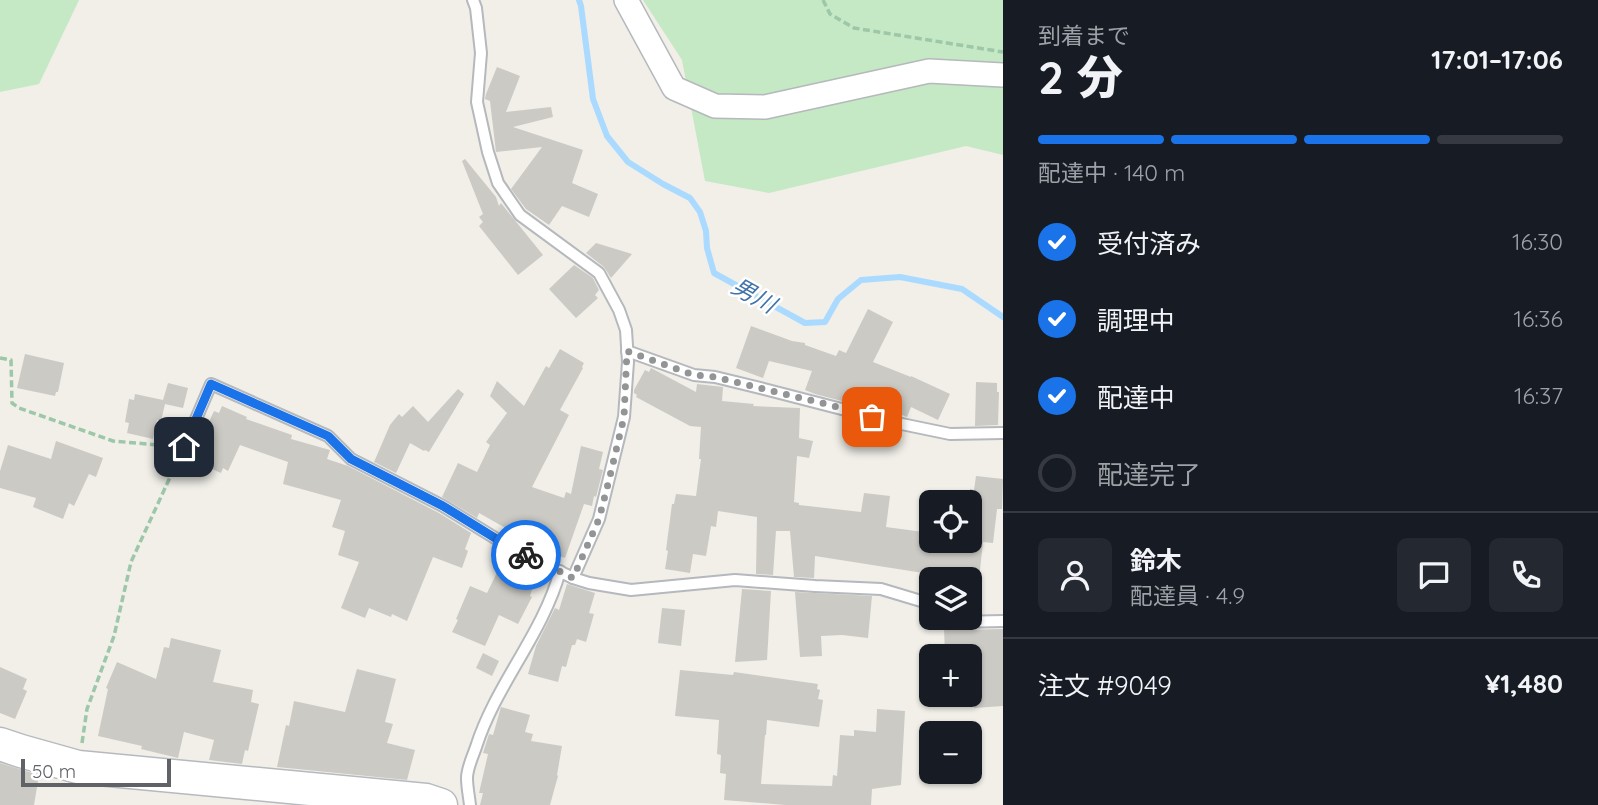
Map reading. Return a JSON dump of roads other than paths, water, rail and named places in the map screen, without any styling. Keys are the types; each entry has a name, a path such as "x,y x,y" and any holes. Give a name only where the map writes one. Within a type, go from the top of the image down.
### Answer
{"main road":[{"path":"0,744 78,767 426,800 441,805"}],"street":[{"path":"626,0 674,88 715,106 765,107 929,71 1003,75"}],"lane":[{"path":"473,0 481,53 477,103 498,183 520,215 599,273 626,330 624,417 599,519 573,578"},
{"path":"627,351 694,375 715,377 892,422 950,434 1003,433"},
{"path":"184,447 211,384 328,436 351,459 443,506 508,546 589,583 631,590 735,580 881,589 919,600"},
{"path":"470,805 467,776 480,735 506,681 546,612 560,571"},
{"path":"982,621 1003,621"}],"waterway":[{"name":"男川","path":"579,0 593,99 607,136 628,162 690,198 700,212 714,273 805,323 825,322 838,299 861,280 900,277 962,289 1003,317"}]}
